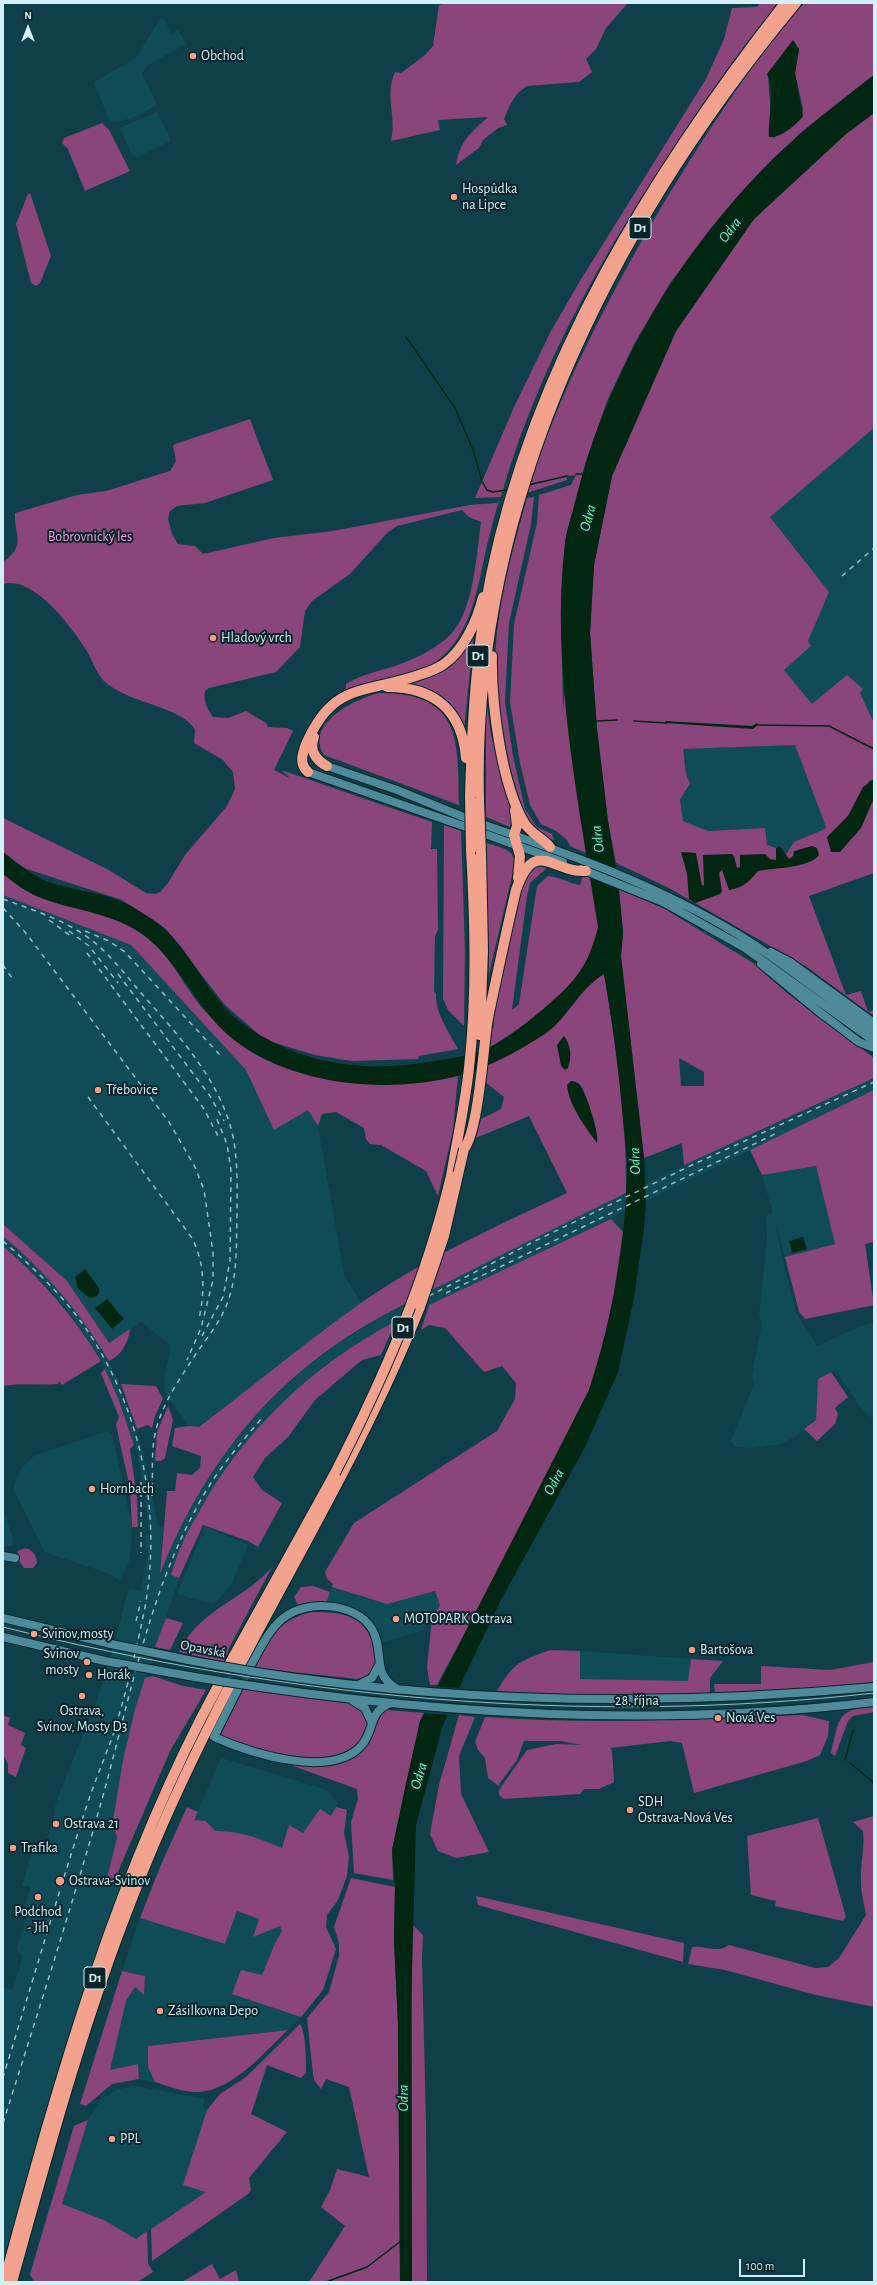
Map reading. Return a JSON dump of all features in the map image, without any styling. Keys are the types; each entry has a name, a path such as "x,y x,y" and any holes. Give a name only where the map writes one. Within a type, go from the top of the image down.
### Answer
{"highway":[{"name":"D1","path":"474,799 483,682 493,606 510,516 532,432 562,360 616,254 647,199 699,118 785,3"},
{"name":"D1","path":"521,477 573,356 615,272 649,212 705,123 747,65 796,3"},
{"name":"D1","path":"244,1667 339,1475 390,1380 420,1307 447,1223 464,1150 469,1143 475,1110 481,1016 474,952 476,852 473,707 486,606 498,544 510,516"},
{"path":"308,772 302,765 302,754 318,721 331,705 342,697 359,689 398,682 435,669 443,665 460,650 482,600 492,556 498,544"},
{"path":"481,1016 516,890 520,856 514,835 517,826 516,817 498,729 492,678 492,647 504,574 502,563"},
{"path":"327,766 315,756 312,743 321,721 337,704 356,693 370,689 396,688 419,691 440,702 455,718 460,728 465,749 474,799"},
{"path":"509,781 518,808 526,824 549,855 586,871"},
{"path":"516,890 526,868 549,855"},
{"name":"D1","path":"339,1475 397,1343 436,1235 451,1176 481,1016"},
{"name":"D1","path":"4,2282 32,2180 82,2017 125,1888 168,1786 218,1686"},
{"name":"D1","path":"12,2282 37,2192 89,2021 132,1899 174,1797 234,1688"}],"main road":[{"path":"327,766 466,818"},
{"path":"308,772 466,827"},
{"path":"485,825 514,835 549,855"},
{"path":"485,834 549,855 621,874 664,894 836,1009 874,1032"},
{"path":"586,871 741,936 790,962 874,1023"},
{"path":"741,936 836,1009 874,1041"},
{"path":"745,948 761,964 812,1006 859,1042 874,1048"},
{"path":"3,1556 15,1558"},
{"path":"244,1667 281,1620 299,1610 321,1607 346,1610 366,1622 377,1640 379,1660 383,1676 387,1682 400,1690"},
{"name":"Opavská","path":"3,1618 193,1661 400,1690"},
{"name":"Opavská","path":"3,1637 88,1657 189,1676 347,1699 400,1704"},
{"path":"356,1685 372,1678 377,1670 379,1660"},
{"name":"28. října","path":"400,1690 502,1697 591,1700 700,1699 874,1687"},
{"path":"234,1688 214,1737 249,1751 315,1762 336,1761 350,1755 361,1746 368,1733 371,1721 379,1710 390,1703"},
{"path":"347,1699 362,1705 371,1721"},
{"name":"28. října","path":"400,1704 494,1711 588,1714 686,1714 797,1709 874,1702"}],"shaded area":[{"path":"161,18 163,18 172,34 178,30 186,44 146,66 142,74 157,105 135,117 117,122 109,120 94,82 136,58"},
{"path":"157,112 171,141 137,157 132,155 120,128"},
{"path":"874,428 874,723 860,693 812,704 784,670 811,646 807,642 829,592 770,517"},
{"path":"795,745 826,827 825,829 793,846 785,856 776,848 767,845 765,828 708,831 683,821 680,800 686,788 684,772 686,759 683,749"},
{"path":"3,895 131,945 246,1070 274,1129 308,1110 318,1126 344,1275 361,1303 199,1427 189,1426 165,1393 164,1380 171,1345 141,1322 109,1343 67,1281 3,1224"},
{"path":"874,1078 874,1090 373,1334 333,1360 293,1392 264,1421 232,1459 200,1508 171,1573 171,1575 179,1578 135,1709 123,1760 117,1845 107,1878 121,1885 79,2006 3,2261 3,1988 13,1989 23,1956 16,1950 30,1907 25,1906 30,1889 29,1885 27,1887 22,1886 32,1852 37,1854 37,1856 43,1855 52,1822 55,1820 53,1819 55,1811 57,1811 54,1810 59,1795 93,1710 108,1667 129,1588 141,1591 147,1555 145,1535 150,1534 142,1477 135,1445 103,1364 74,1319 51,1291 3,1246 3,1236 45,1274 67,1298 99,1344 117,1377 143,1451 158,1527 163,1527 160,1573 177,1532 192,1502 224,1453 271,1400 301,1372 339,1343 403,1305 532,1238 714,1151 801,1113"},
{"path":"816,1166 835,1244 785,1257 774,1218 784,1266 796,1313 817,1346 861,1326 874,1323 874,1416 870,1417 861,1408 835,1369 818,1379 816,1420 793,1438 780,1444 753,1448 735,1447 731,1441 754,1384 752,1375 762,1323 759,1315 767,1240 766,1216 773,1213 762,1175"},
{"path":"109,1431 109,1434 112,1434 132,1527 130,1559 120,1581 110,1574 45,1552 13,1489 20,1470 34,1456"},
{"path":"3,1509 13,1538 12,1546 3,1546"},
{"path":"205,1527 248,1545 231,1585 214,1604 177,1594"},
{"path":"332,1587 374,1601 435,1590 440,1605 423,1630 381,1643 374,1626 326,1604"},
{"path":"580,1651 691,1659 688,1681 580,1679"},
{"path":"221,1758 324,1789 330,1793 338,1804 331,1816 320,1809 303,1833 283,1849 268,1842 225,1831 215,1831 206,1821 194,1820"},
{"path":"237,1911 259,1919 253,1937 280,1926 282,1931 275,1943 262,1975 232,1994 301,2017 288,2030 148,2046 148,2067 155,2082 139,2079 138,2064 110,2070 126,2001 135,1987 144,1994 145,1976 122,1971 140,1918 225,1944"},
{"path":"134,2086 205,2099 203,2108 208,2110 184,2185 206,2192 136,2239 104,2220 62,2204 88,2120 102,2098 116,2090"}],"green space":[{"path":"446,3 628,3 606,28 596,49 586,59 592,72 579,82 527,86 519,92 510,105 504,119 507,125 498,128 483,140 479,148 456,165 460,149 468,137 488,117 438,120 440,130 391,141 393,123 390,98 392,81 395,72 401,73 425,55 433,46 439,5"},
{"path":"760,3 778,3 731,64 687,127 635,208 589,287 548,369 530,410 501,497 475,498 514,407 551,331 580,281 706,79 724,39 732,8 757,7"},
{"path":"804,3 874,3 874,75 799,134 734,202 670,283 634,344 607,401 585,464 565,541 561,604 563,710 565,690 586,853 570,846 567,840 556,831 541,824 530,805 520,763 510,702 514,624 537,523 539,495 571,485 576,475 567,476 567,480 527,493 569,383 602,314 639,245 709,130 783,27","holes":["799,49 795,73 803,109 801,119 785,132 773,138 769,132 771,118 768,76"]},
{"path":"874,113 874,428 770,517 829,592 808,641 811,646 784,670 812,704 847,675 863,689 860,693 874,723 874,779 869,781 848,816 827,839 855,836 874,798 874,873 809,896 846,995 861,991 868,1012 807,967 667,887 616,863 608,821 597,729 590,633 594,565 612,476 676,331 754,219 846,134","holes":["795,745 826,827 825,829 794,842 785,856 780,846 776,848 767,845 765,828 708,831 683,821 680,800 690,783 686,770 683,749"]},
{"path":"102,123 109,130 130,171 85,191 68,149 62,143 64,138"},
{"path":"30,193 51,256 40,283 36,286 31,283 16,224 28,194"},
{"name":"Bobrovnický les","path":"250,419 273,480 205,503 177,506 170,511 168,519 172,534 178,544 195,546 203,554 274,538 333,531 470,505 497,503 499,500 488,540 476,595 466,624 449,650 438,660 415,673 365,685 346,692 346,684 353,680 403,663 440,644 458,625 464,613 473,582 481,522 469,517 462,510 397,526 387,533 350,574 312,601 305,611 300,647 276,672 209,688 205,691 206,704 213,717 228,718 246,711 266,723 268,727 287,728 293,731 274,770 290,778 281,770 432,822 431,849 437,849 438,930 435,936 434,991 436,994 436,1001 440,1015 458,1049 419,1056 418,1059 351,1061 315,1055 265,1040 225,1005 166,929 122,900 27,869 3,856 3,818 107,869 146,893 155,894 160,892 168,883 185,855 227,806 235,789 233,772 223,760 194,743 195,730 189,722 179,715 126,695 113,688 103,680 80,641 62,617 51,606 27,587 15,583 3,584 3,562 15,550 17,545 18,540 15,513 77,495 106,491 170,471 176,461 173,446 175,444"},
{"path":"534,497 531,524 509,623 505,702 513,756 525,809 537,827 552,834 554,840 537,830 525,815 507,757 500,728 496,698 496,647 502,596 527,498"},
{"path":"474,631 464,730 457,712 445,699 420,686 410,684 448,665 464,650"},
{"path":"379,693 406,695 426,701 440,711 449,724 455,741 458,760 459,805 324,755 320,743 321,733 327,723 335,714 346,707"},
{"path":"486,698 491,735 512,816 510,827 486,817"},
{"path":"444,825 461,831 465,950 464,1026 448,1010 443,999"},
{"path":"486,843 509,851 514,858 515,863 489,974"},
{"path":"538,865 549,866 530,883 512,1010 519,1004 537,886 548,876 580,885 583,875 590,877 598,922 594,947 585,965 557,998 523,1026 489,1048 492,1035 489,1036 490,1031 494,1027 493,1015 512,924 523,881"},
{"path":"3,874 38,897 106,916 141,933 168,959 196,1000 221,1028 250,1051 270,1062 292,1070 316,1076 340,1081 365,1083 388,1084 416,1082 458,1075 453,1130 438,1196 426,1171 381,1145 370,1144 366,1139 364,1128 336,1112 322,1114 318,1126 308,1110 274,1130 246,1070 131,945 3,895"},
{"path":"619,889 665,909 753,963 787,993 874,1058 874,1078 684,1165 682,1143 644,1158 621,956 623,932","holes":["679,1058 704,1072 704,1086 681,1086"]},
{"path":"604,973 613,1028 623,1111 626,1193 366,1325 308,1365 280,1390 231,1445 210,1475 191,1507 160,1574 167,1491 175,1491 177,1473 192,1475 200,1468 201,1456 172,1446 175,1428 189,1426 199,1427 340,1318 410,1271 567,1193 529,1116 476,1138 481,1119 501,1109 504,1097 485,1082 487,1065 546,1033 584,989"},
{"path":"874,1010 874,1015 868,1012"},
{"path":"874,1090 874,1242 865,1244 874,1305 805,1319 799,1312 785,1257 835,1244 816,1166 762,1175 750,1150"},
{"path":"611,1219 623,1232 614,1293 604,1345 589,1390 505,1557 437,1685 430,1685 427,1668 432,1618 440,1605 435,1591 387,1604 332,1587 333,1584 327,1579 325,1572 354,1523 497,1431 515,1399 516,1383 502,1366 484,1372 445,1328 429,1325 421,1330 429,1305"},
{"path":"3,1224 67,1281 109,1343 130,1329 128,1339 121,1352 109,1361 74,1309 48,1279 3,1236"},
{"path":"3,1246 44,1285 56,1299 80,1329 101,1361 62,1385 59,1381 58,1384 17,1384 3,1386"},
{"path":"396,1321 381,1355 362,1360 315,1400 288,1437 265,1458 253,1477 262,1490 282,1503 258,1547 248,1541 203,1525 179,1578 171,1575 184,1539 213,1488 233,1458 256,1431 280,1405 335,1359"},
{"path":"105,1369 118,1398 134,1445 130,1449 137,1497 138,1527 132,1527 130,1488 116,1425 119,1417 101,1373"},
{"path":"831,1372 848,1397 835,1408 838,1414 835,1424 817,1441 804,1429 816,1420 818,1379"},
{"path":"121,1384 156,1386 163,1399 155,1416 152,1428 148,1425 137,1429"},
{"path":"168,1406 173,1420 165,1458 161,1461 155,1461 157,1432"},
{"path":"25,1548 32,1551 36,1558 37,1563 33,1568 24,1568 17,1558 18,1551"},
{"path":"272,1567 230,1646 224,1662 179,1652 188,1637 198,1625 261,1579"},
{"path":"313,1586 330,1592 326,1604 298,1605 294,1597 301,1587"},
{"path":"311,1612 342,1614 359,1622 368,1631 374,1645 376,1660 372,1672 358,1679 254,1668 270,1639 282,1626 290,1620"},
{"path":"166,1618 183,1623 170,1650 155,1647"},
{"path":"550,1650 580,1651 580,1679 688,1681 691,1659 723,1661 710,1678 710,1694 574,1696 497,1691 513,1668 531,1657"},
{"path":"874,1662 874,1684 769,1693 715,1694 714,1684 761,1684 761,1666 830,1670"},
{"path":"153,1676 183,1686 206,1690 170,1751 114,1881 107,1878 117,1838 113,1821 123,1760 135,1709 145,1678"},
{"path":"241,1689 352,1704 361,1710 366,1716 367,1727 362,1739 357,1745 337,1758 330,1760 299,1758 261,1750 225,1739 222,1736 221,1730"},
{"path":"874,1706 874,1712 853,1716 848,1721 835,1756 831,1753 838,1724 841,1718 852,1710"},
{"path":"386,1710 424,1713 420,1721 392,1850 393,1880 354,1873 351,1822 358,1799 357,1789 293,1766 291,1763 314,1765 336,1764 347,1761 356,1756 364,1748 379,1719"},
{"path":"3,1715 10,1718 8,1725 25,1733 21,1745 26,1748 16,1777 8,1773 8,1764 3,1754"},
{"path":"459,1715 475,1717 459,1756 461,1794 489,1852 456,1858 438,1851 430,1834 439,1785"},
{"path":"802,1715 829,1721 828,1736 820,1755 807,1761 694,1793 682,1743 670,1741 610,1748 612,1750 614,1782 599,1789 584,1789 580,1794 504,1799 499,1795 499,1790 527,1750 556,1744 582,1745 560,1741 524,1741 517,1760 499,1784 500,1787 488,1778 485,1758 478,1750 475,1742 485,1717 564,1721 604,1721 684,1720"},
{"path":"187,1807 198,1812 194,1820 206,1821 215,1831 232,1832 249,1836 282,1848 289,1825 303,1833 320,1809 331,1816 336,1807 347,1810 344,1833 349,1856 347,1876 338,1900 327,1915 326,1927 336,1949 323,1990 301,2017 232,1994 241,1970 262,1975 275,1943 282,1931 280,1926 253,1937 259,1919 237,1911 225,1944 140,1918 160,1867"},
{"path":"874,1816 874,2007 816,1995 725,1970 688,1964 692,1947 720,1949 729,1945 815,1968 828,1967 839,1958 866,1915 861,1885 863,1831 853,1822"},
{"path":"818,1818 846,1917 843,1921 775,1906 776,1901 751,1895 747,1836"},
{"path":"351,1878 395,1887 394,1940 398,2024 400,2282 309,2282 345,2226 321,2207 330,2190 337,2169 369,2177 349,2087 326,2079 321,2089 314,2080 307,2018 329,1992 339,1956 339,1943 334,1927"},
{"path":"476,1896 684,1943 683,1962 478,1905"},
{"path":"412,1924 423,1935 422,1958 426,2123 427,2282 412,2282"},
{"path":"122,1971 145,1976 144,1995 135,1987 126,2001 110,2070 138,2064 139,2079 112,2084 86,2106 80,2104"},
{"path":"300,2024 305,2040 306,2073 301,2078 267,2065 251,2114 287,2132 249,2178 251,2190 248,2194 152,2261 151,2229 206,2192 183,2185 207,2110 220,2094 246,2077"},
{"path":"288,2030 237,2077 212,2089 193,2092 155,2082 148,2067 148,2046"},
{"path":"88,2120 62,2204 104,2220 136,2239 147,2231 148,2263 153,2272 137,2282 34,2282 30,2274 74,2126"},
{"path":"212,2264 220,2279 236,2270 239,2282 182,2282"}],"water":[{"path":"793,40 799,49 795,73 803,116 792,127 783,133 774,137 769,137 771,88 767,74"},
{"name":"Odra","path":"874,75 874,113 846,134 754,219 676,331 612,476 594,565 590,633 597,729 608,821 618,881 623,932 621,956 644,1158 646,1203 644,1228 634,1298 618,1372 585,1447 501,1600 459,1688 442,1728 416,1825 411,2008 412,2282 400,2282 398,2024 394,1940 395,1887 392,1850 420,1721 589,1390 605,1334 612,1305 621,1248 627,1160 617,1058 604,974 587,987 560,1020 545,1034 506,1057 475,1071 437,1080 407,1084 376,1085 314,1077 285,1068 257,1055 233,1039 209,1014 167,958 142,934 118,921 55,903 26,891 17,885 3,874 3,852 25,869 49,882 112,898 128,905 152,919 166,930 178,943 220,1002 232,1015 246,1026 268,1039 290,1050 313,1058 361,1066 385,1066 410,1065 475,1053 503,1040 553,1000 578,974 590,953 598,927 575,784 564,687 561,638 561,590 568,526 593,441 607,404 642,332 684,264 708,232 733,202 773,159 815,121"},
{"path":"665,721 752,726 757,723 758,725 753,729 666,723"},
{"path":"874,779 874,798 861,828 840,852 831,852 827,837 848,816 863,787"},
{"path":"780,846 789,859 793,856 794,851 812,846 817,848 819,855 808,863 791,867 758,871 749,881 739,888 729,890 722,870 719,873 722,891 720,894 695,903 689,899 687,874 681,852 696,853 702,886 704,885 703,855 732,854 734,856 737,868 740,867 740,855 765,854 770,859 776,860 776,848"},
{"path":"564,1036 568,1043 570,1056 568,1068 565,1070 561,1066 557,1045"},
{"path":"571,1081 580,1085 586,1096 595,1123 597,1143 578,1116 571,1101 567,1085"},
{"path":"803,1237 807,1249 792,1253 789,1241"},
{"path":"85,1269 99,1288 99,1293 97,1296 89,1298 78,1288 75,1277"},
{"path":"107,1299 124,1319 112,1329 95,1308"}],"pier":[{"path":"434,1687 461,1688 450,1715 422,1713"}],"waterway":[{"path":"406,337 455,408 473,450 482,481 487,490 493,492 507,490"},
{"path":"576,474 584,474"},
{"path":"528,485 567,476"},
{"path":"597,721 617,720"},
{"path":"634,721 667,723"},
{"path":"758,725 829,726 874,749"},
{"path":"845,1760 853,1730"},
{"path":"850,1763 874,1783"},
{"path":"326,2282 367,2267 401,2241"}],"tunnel":[{"path":"218,1686 230,1663"},
{"path":"229,1687 240,1665"},
{"path":"238,1689 250,1667"}],"tram line":[{"path":"3,1627 110,1652 218,1672 327,1688 436,1699 545,1705 655,1707 765,1703 874,1693"}],"railway":[{"path":"842,576 874,548"},
{"path":"3,899 44,914 74,928 107,954 170,1026 198,1062 221,1100 229,1121 234,1142 237,1178 236,1257 232,1288 226,1306 218,1322 176,1385 161,1414 154,1442 152,1496"},
{"path":"3,908 25,932 169,1122 195,1167 204,1190 213,1252 213,1280 201,1328 187,1360"},
{"path":"49,920 72,937"},
{"path":"69,931 89,946 118,983"},
{"path":"85,931 109,941 125,952 220,1055"},
{"path":"87,953 204,1109 218,1136"},
{"path":"3,965 12,978"},
{"path":"118,974 210,1096 224,1121"},
{"path":"429,1296 533,1242 692,1165 874,1082"},
{"path":"88,1097 192,1238 202,1268 203,1278 199,1319"},
{"path":"202,1336 223,1297 230,1261 231,1170 227,1144 216,1117"},
{"path":"446,1293 777,1133"},
{"path":"3,1241 41,1276 76,1315 98,1348 117,1383 131,1420 142,1459 148,1498 151,1538 149,1578 143,1617 122,1706 75,1841 3,2077"},
{"path":"3,2123 76,1889 99,1810 129,1694 151,1617 164,1579 179,1543 211,1483 262,1418"},
{"path":"141,1482 141,1553"},
{"path":"136,1621 141,1601"}],"place":[{"name":"Obchod","path":"193,56"},
{"name":"Hospůdka na Lipce","path":"454,197"},
{"name":"Hladový vrch","path":"213,638"},
{"name":"Třebovice","path":"98,1090"},
{"name":"Hornbach","path":"92,1489"},
{"name":"MOTOPARK Ostrava","path":"396,1619"},
{"name":"Svinov,mosty","path":"34,1634"},
{"name":"Bartošova","path":"692,1650"},
{"name":"Svinov mosty","path":"87,1662"},
{"name":"Horák","path":"89,1675"},
{"name":"Ostrava, Svinov, Mosty D3","path":"82,1696"},
{"name":"Nová Ves","path":"718,1718"},
{"name":"SDH Ostrava-Nová Ves","path":"630,1810"},
{"name":"Ostrava 21","path":"56,1824"},
{"name":"Trafika","path":"13,1848"},
{"name":"Ostrava-Svinov","path":"60,1881"},
{"name":"Podchod - Jih","path":"38,1897"},
{"name":"Zásilkovna Depo","path":"160,2011"},
{"name":"PPL","path":"112,2139"}]}
